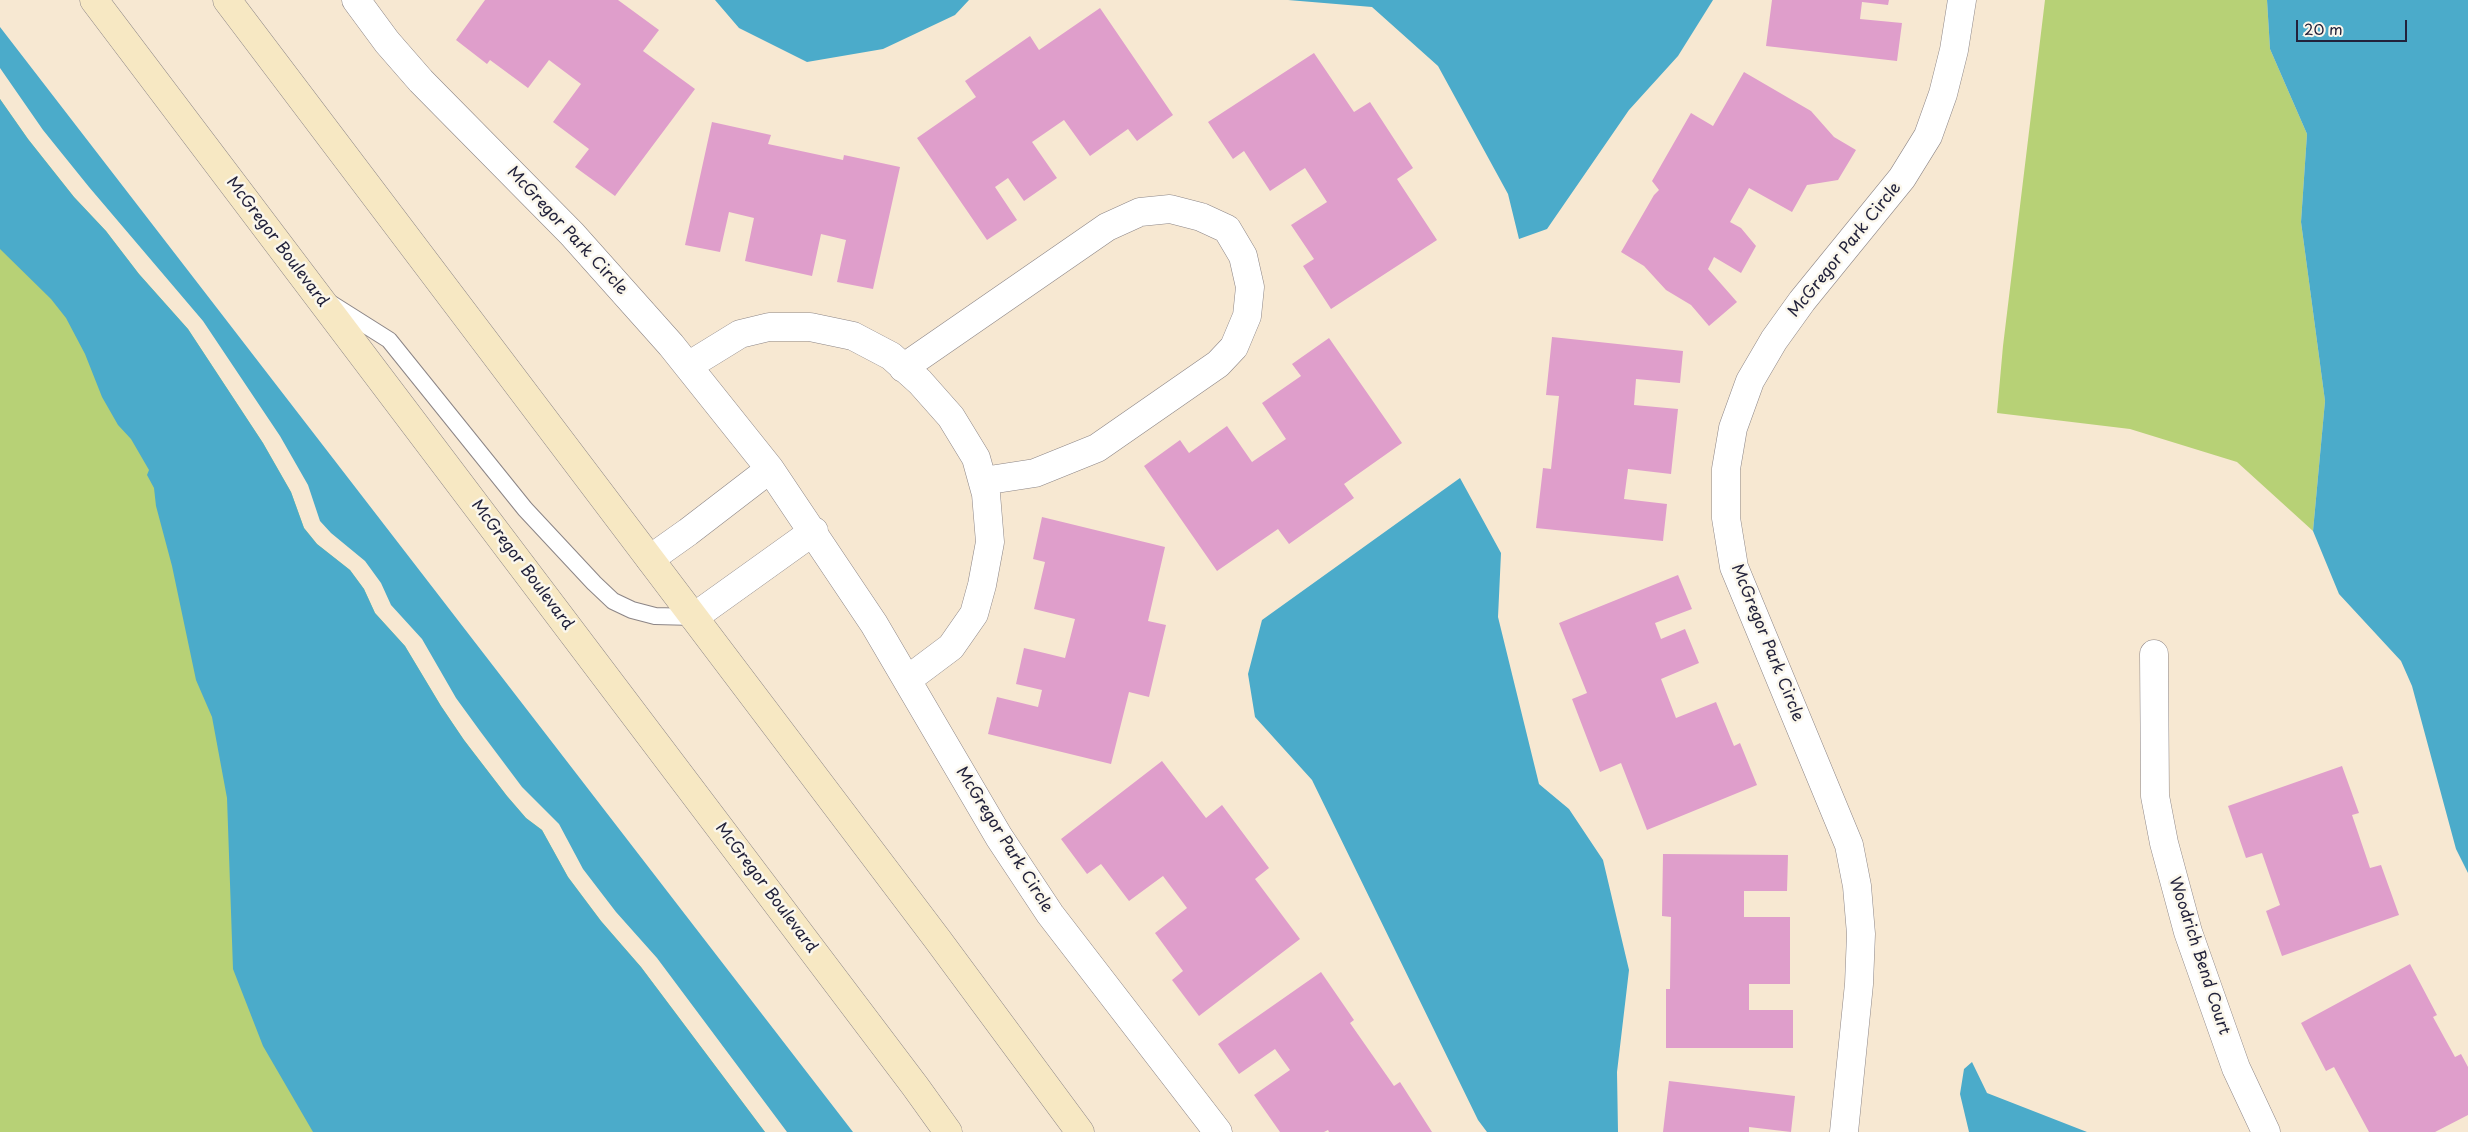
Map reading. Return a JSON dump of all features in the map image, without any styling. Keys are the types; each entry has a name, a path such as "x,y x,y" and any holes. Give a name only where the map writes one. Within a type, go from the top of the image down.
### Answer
{"main road":[{"name":"McGregor Boulevard","path":"94,0 910,1078 948,1132"},
{"path":"227,0 938,940 1080,1132"}],"street":[{"name":"McGregor Park Circle","path":"356,0 387,42 421,81 572,234 688,366 770,469 814,531 907,680 999,837 1050,914 1218,1132"},
{"name":"McGregor Park Circle","path":"1844,1132 1859,984 1861,934 1857,886 1849,845 1734,567 1726,518 1726,469 1733,428 1750,381 1774,340 1802,301 1902,178 1928,136 1943,94 1954,50 1962,0"},
{"path":"903,368 1107,227 1140,212 1170,210 1201,217 1227,229 1243,256 1250,287 1247,316 1234,346 1218,364 1097,448 1035,473 983,482"},
{"path":"688,366 740,334 769,327 810,327 853,336 891,356 951,418 976,458 986,494 990,542 982,586 974,614 951,647 907,680"},
{"path":"650,558 688,532 770,469"},
{"path":"694,617 814,531"},
{"name":"Woodrich Bend Court","path":"2154,654 2155,796 2164,843 2188,932 2236,1068 2266,1132"}],"lane":[{"path":"317,295 389,340 526,509 613,601 632,610 654,616 694,617"}],"green space":[{"path":"2045,0 2267,0 2270,49 2307,134 2301,222 2325,401 2313,531 2237,462 2130,429 1997,413 2003,346"},
{"path":"0,99 28,139 74,197 106,231 139,274 188,329 263,443 291,492 304,528 317,544 350,570 364,589 375,613 405,646 464,740 526,818 542,830 568,877 601,921 641,967 765,1132 0,1132"}],"water":[{"path":"715,0 969,0 955,15 883,49 807,62 739,28"},
{"path":"1288,0 1713,0 1678,56 1629,110 1547,229 1519,239 1508,194 1438,66 1372,7"},
{"path":"2267,0 2468,0 2468,873 2456,849 2412,686 2401,661 2339,594 2313,531 2325,401 2301,222 2307,134 2270,49"},
{"path":"0,27 853,1132 787,1132 657,958 616,912 583,869 559,824 522,787 456,698 422,639 391,605 381,583 365,561 331,533 320,521 308,485 280,436 203,321 43,130 0,68"},
{"path":"0,99 28,139 74,197 106,231 139,274 188,329 263,443 291,492 304,528 317,544 350,570 364,589 375,613 405,646 464,740 526,818 542,830 568,877 601,921 641,967 765,1132 313,1132 263,1046 233,969 227,798 212,717 196,680 172,566 156,506 154,488 147,475 149,470 131,439 118,425 102,397 85,354 66,318 51,299 0,249"},
{"path":"1460,478 1501,553 1498,617 1539,784 1569,809 1603,860 1629,970 1617,1072 1618,1132 1487,1132 1478,1120 1312,780 1255,717 1248,674 1262,620"},
{"path":"1972,1062 1987,1093 2087,1132 1969,1132 1960,1094 1964,1069"}],"building":[{"path":"485,0 618,0 659,30 643,51 695,89 615,196 575,167 589,149 553,122 581,84 549,60 528,88 490,60 487,64 456,40"},
{"path":"1772,0 1889,0 1888,5 1862,2 1860,19 1902,23 1897,61 1766,46"},
{"path":"1100,8 1173,115 1137,141 1128,129 1090,156 1064,120 1032,142 1057,178 1024,201 1008,178 995,187 1017,220 987,240 917,138 976,97 965,81 1030,36 1039,50"},
{"path":"1314,53 1354,112 1370,102 1413,168 1397,179 1437,240 1331,309 1303,266 1314,259 1291,225 1327,202 1305,168 1270,191 1244,151 1233,159 1208,122"},
{"path":"1744,72 1811,111 1834,137 1856,150 1838,180 1807,185 1792,212 1749,188 1730,222 1741,228 1756,246 1741,273 1714,257 1708,269 1737,302 1709,326 1691,305 1666,290 1644,266 1621,252 1654,195 1659,190 1652,181 1691,113 1713,126"},
{"path":"712,122 771,135 768,144 843,160 844,155 900,167 873,289 837,282 846,240 821,234 812,276 745,261 754,218 729,212 720,252 685,245"},
{"path":"1552,337 1683,351 1680,383 1636,379 1634,405 1678,409 1671,474 1628,469 1624,499 1667,504 1663,541 1536,528 1543,468 1551,469 1559,396 1546,395"},
{"path":"1329,338 1402,443 1344,484 1354,498 1289,544 1278,529 1217,571 1144,466 1180,440 1189,453 1227,426 1252,462 1286,439 1262,403 1301,376 1292,364"},
{"path":"1042,517 1165,547 1148,621 1166,625 1149,697 1129,692 1111,764 988,734 997,697 1038,707 1042,690 1016,684 1024,648 1065,658 1075,619 1034,609 1045,562 1033,559"},
{"path":"1678,575 1692,609 1655,623 1661,639 1685,629 1699,663 1661,679 1676,718 1716,702 1734,746 1740,743 1757,785 1647,830 1621,763 1600,772 1572,699 1587,693 1559,623"},
{"path":"1162,761 1206,818 1222,805 1269,868 1255,879 1300,939 1199,1016 1172,980 1183,971 1155,933 1187,908 1163,876 1129,901 1101,864 1087,874 1061,839"},
{"path":"2342,766 2359,813 2352,815 2370,868 2381,865 2399,915 2282,956 2266,911 2280,905 2262,853 2246,858 2228,806"},
{"path":"1663,854 1788,855 1787,891 1744,891 1744,917 1790,917 1790,984 1749,984 1749,1010 1793,1010 1793,1048 1666,1048 1666,989 1670,989 1671,917 1662,916"},
{"path":"2410,964 2437,1015 2433,1017 2455,1057 2461,1054 2468,1067 2468,1115 2435,1132 2369,1132 2334,1067 2326,1071 2301,1023"},
{"path":"1321,972 1354,1020 1350,1023 1394,1086 1400,1082 1432,1132 1329,1132 1328,1130 1324,1132 1280,1132 1254,1095 1290,1070 1275,1049 1239,1074 1218,1044"},
{"path":"1669,1081 1795,1096 1791,1132 1749,1127 1749,1132 1663,1132"}]}
